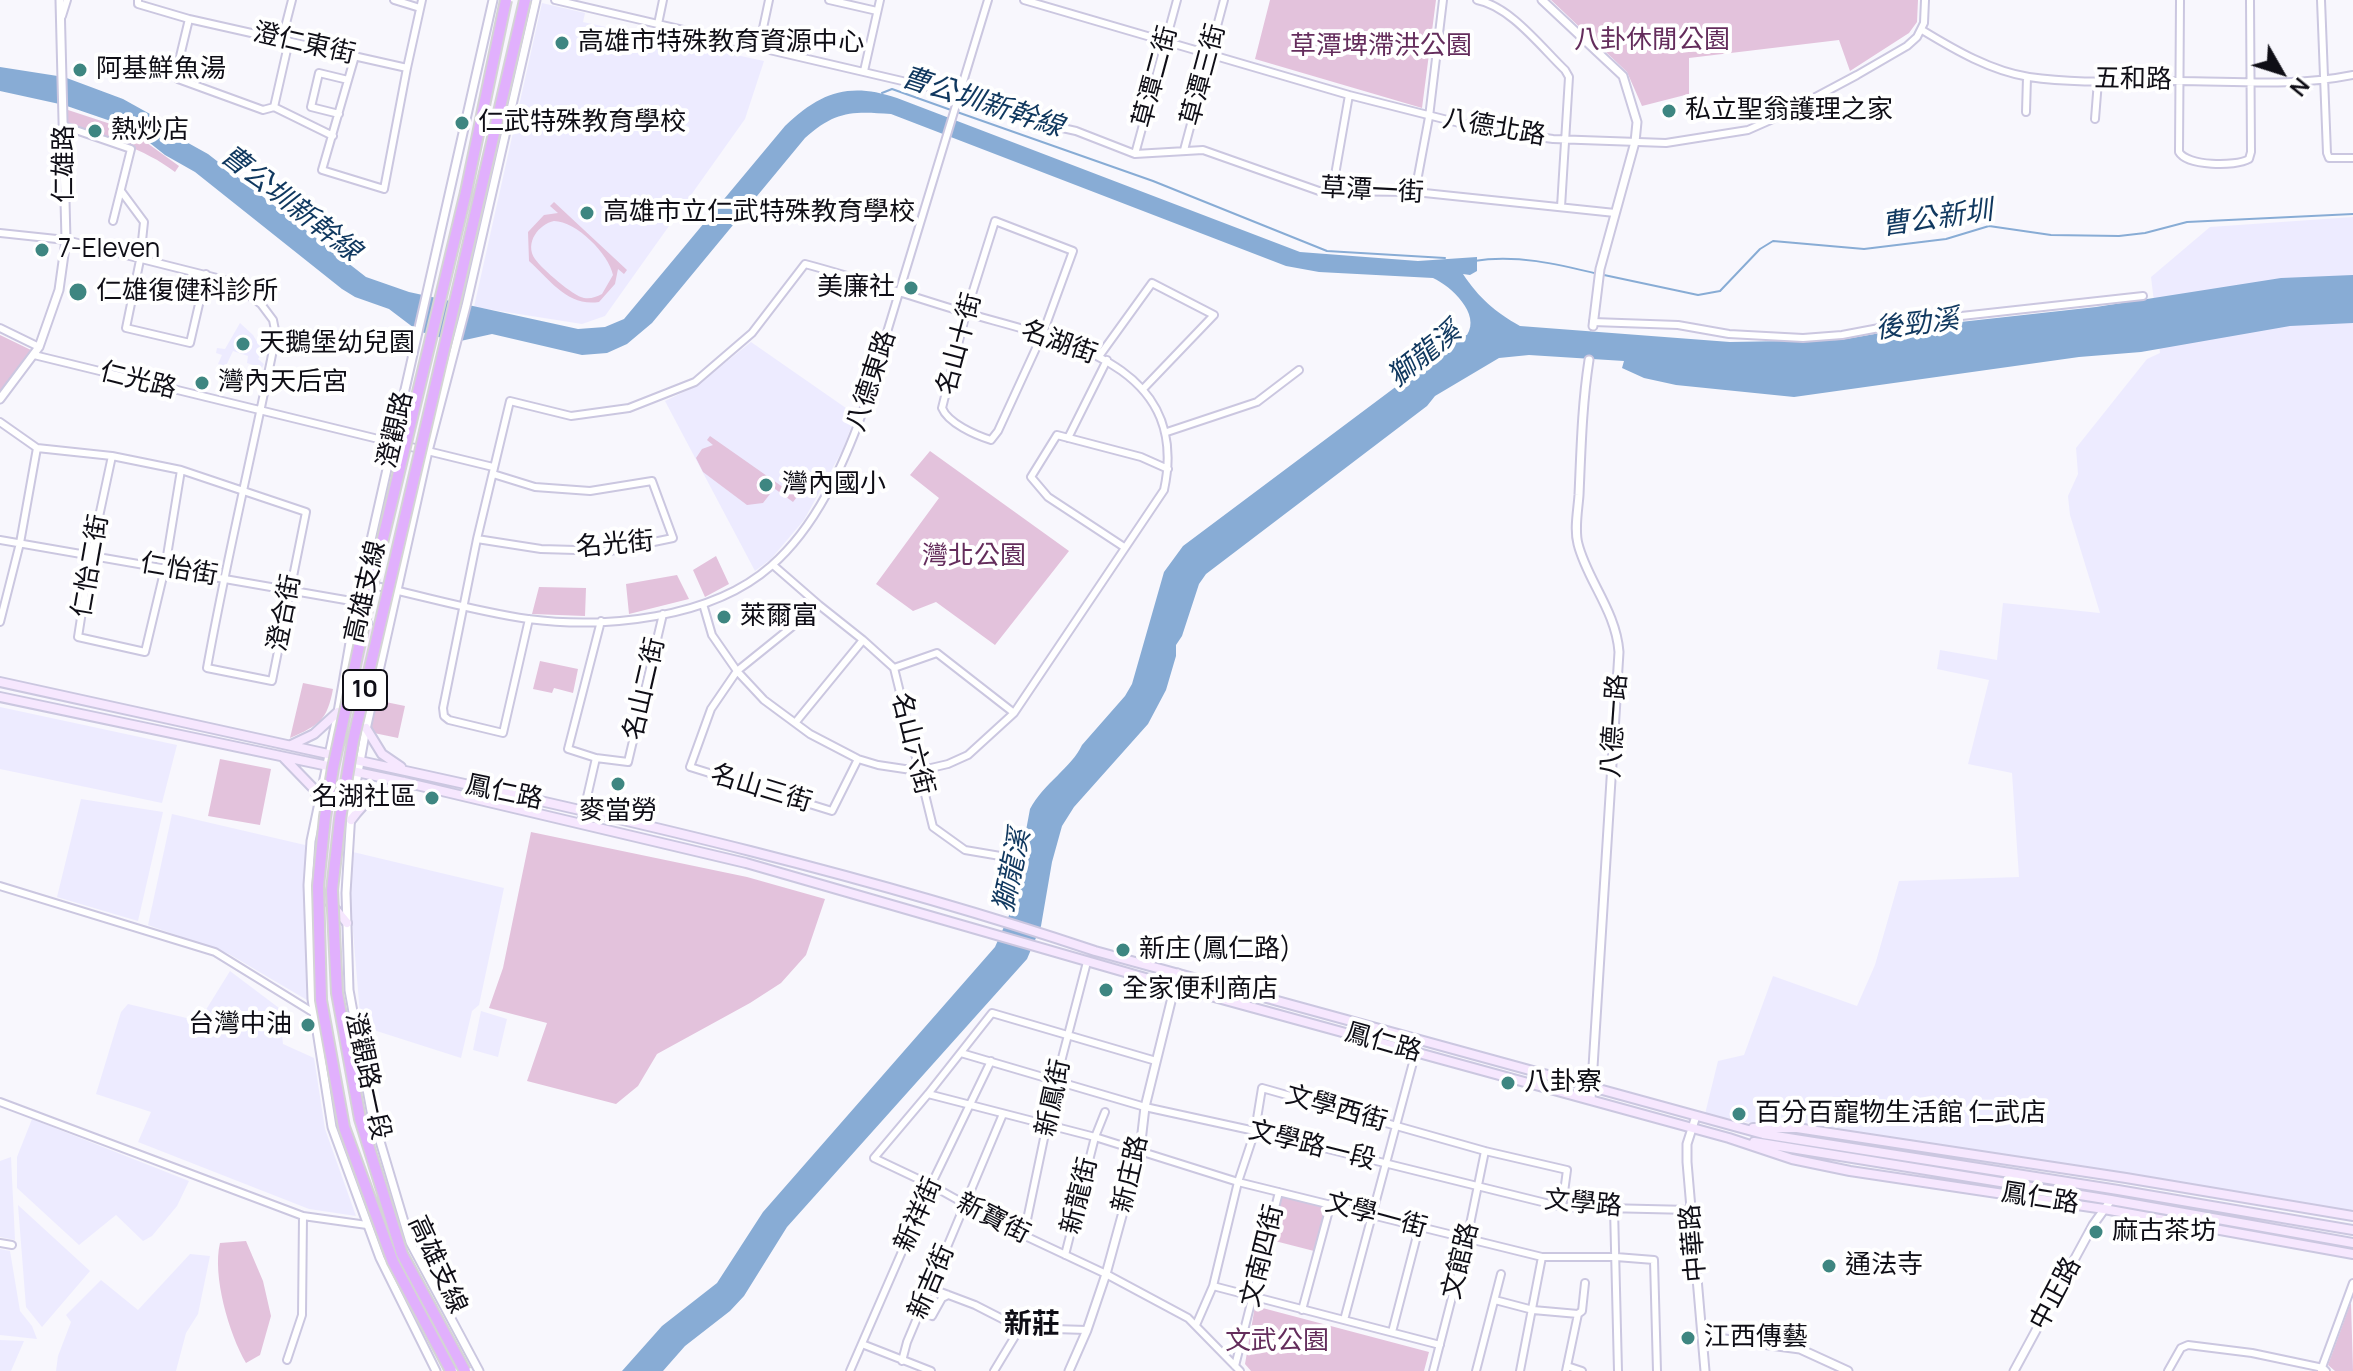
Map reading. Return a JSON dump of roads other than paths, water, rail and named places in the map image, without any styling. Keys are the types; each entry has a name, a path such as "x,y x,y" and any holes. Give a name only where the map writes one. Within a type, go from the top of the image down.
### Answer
{"highway":[{"name":"高雄支線","path":"451,1371 393,1262 344,1127 321,1000 318,886 333,768 375,572 466,192 506,0"},
{"name":"高雄支線","path":"465,1371 402,1254 360,1119 337,993 332,890 353,741 525,0"}],"main road":[{"path":"347,923 326,898 343,771 337,756 371,632 357,602"},
{"name":"鳳仁路","path":"0,682 584,810 746,849 1178,973 1763,1134 2353,1230"},
{"name":"鳳仁路","path":"0,697 404,782 746,863 1087,962 1692,1127 1777,1155 1826,1167 2104,1209 2353,1254"},
{"path":"291,745 314,734 338,712"},
{"path":"366,728 382,754 408,772"},
{"path":"283,757 314,789 321,803"},
{"path":"351,820 364,802 376,793 404,782"},
{"name":"鳳仁路","path":"1735,1126 1774,1130 1797,1128 2353,1216"},
{"path":"1826,1167 1836,1134"},
{"name":"鳳仁路","path":"1729,1138 2353,1243"}],"street":[{"path":"60,0 62,16"},
{"path":"62,16 67,0"},
{"name":"澄仁東街","path":"138,0 138,4 189,19 407,68"},
{"path":"274,107 292,0"},
{"path":"355,56 322,170 384,189 421,4 394,0"},
{"name":"澄觀路","path":"327,767 337,756 338,712 357,602 493,0"},
{"name":"澄觀路","path":"359,761 428,451 466,306 536,0"},
{"path":"555,0 958,94 1031,121 1076,131 1135,154"},
{"path":"658,24 663,0"},
{"path":"759,47 769,0"},
{"path":"829,0 877,11"},
{"path":"864,71 880,0"},
{"name":"八德東路","path":"362,583 529,619 601,621 663,614 703,604 744,586 773,565 814,513 848,453 988,0"},
{"name":"八德北路","path":"1024,0 1429,117 1487,130 1567,139 1635,142 1678,142 1748,130 1857,75 1907,46 1922,30"},
{"name":"草潭二街","path":"1135,154 1177,0"},
{"name":"草潭三街","path":"1184,150 1224,0"},
{"path":"1415,192 1429,117 1443,0"},
{"path":"1477,0 1492,3 1506,13 1565,70 1570,82 1561,207"},
{"path":"1542,0 1623,76 1637,122 1635,142 1598,278 1593,324 1678,325 1729,334 1803,338 1842,335 1916,321 2143,296"},
{"path":"1922,30 1925,0"},
{"path":"2180,0 2179,152 2192,162 2241,163 2249,159 2251,152 2250,0"},
{"path":"2321,0 2327,153 2329,158 2353,158"},
{"name":"仁雄路","path":"0,399 39,347 59,290 66,240 62,16"},
{"path":"189,19 176,73 178,79 263,110 274,107 333,136"},
{"name":"五和路","path":"1922,30 1964,55 2027,77 2250,83 2324,81 2353,75"},
{"path":"339,114 311,107 319,73 348,80"},
{"path":"2026,112 2027,77"},
{"path":"2095,119 2098,81"},
{"path":"1332,192 1349,95"},
{"path":"64,126 131,149 113,221"},
{"name":"草潭一街","path":"1135,154 1203,150 1319,191 1415,192 1615,213"},
{"path":"121,191 144,222 140,260 126,328 190,343 206,274"},
{"name":"名山十街","path":"995,221 1073,251 1043,333 991,440 944,414 942,408 966,313 995,221"},
{"name":"澄合街","path":"0,233 66,240 229,281 251,296 273,320 276,335 223,578 207,668 272,681 306,512 243,493"},
{"name":"名湖街","path":"529,619 503,733 449,720 444,716 443,708 477,539 510,401 571,416 629,408 695,382 752,333 805,264 1043,333 1100,355 1143,389 1167,432 1168,469 1164,490 1014,713 968,755 948,764 918,771 878,765 858,759 810,734 764,700 737,671 712,635 703,604"},
{"path":"1100,355 1152,283 1214,315 1143,389"},
{"path":"0,328 39,347"},
{"name":"仁光路","path":"34,355 394,441 493,470"},
{"path":"1068,438 1107,360"},
{"name":"八德一路","path":"1589,360 1577,535 1582,554 1606,603 1619,652 1591,1099"},
{"path":"1167,432 1257,402 1299,370"},
{"path":"0,422 37,448 112,456 181,470 243,493"},
{"path":"1124,547 1048,497 1031,477 1057,435 1141,457 1168,469"},
{"path":"0,622 20,543 37,448"},
{"name":"仁怡二街","path":"112,456 91,554 78,637 145,652 165,568 181,470"},
{"name":"名光街","path":"477,539 541,549 610,551 673,538 652,481 607,490 535,487 493,470"},
{"name":"仁怡街","path":"0,540 357,602"},
{"path":"773,565 894,668"},
{"path":"737,671 819,605"},
{"name":"名山二街","path":"601,621 568,749 596,758 628,762 663,614"},
{"path":"795,723 863,640"},
{"name":"名山六街","path":"1012,858 965,850 933,827 894,668 937,653 1014,713"},
{"name":"名山三街","path":"737,671 711,709 690,767 832,811 858,759"},
{"path":"581,823 596,758"},
{"name":"澄觀路一段","path":"359,761 346,893 349,990 371,1111 410,1242 479,1371"},
{"name":"澄觀路一段","path":"327,767 311,841 308,885 314,1013 332,1127 380,1258 436,1371"},
{"path":"1,886 215,952 314,1013"},
{"name":"新鳳街","path":"1024,1234 1056,1081 1087,962"},
{"name":"新庄路","path":"1069,1371 1106,1274 1140,1150 1145,1107 1178,973"},
{"path":"928,1094 992,1013 1156,1061"},
{"path":"1344,1320 1419,1040"},
{"name":"文學路一段","path":"961,1053 1145,1107 1255,1131 1478,1188"},
{"name":"新祥街","path":"850,1371 931,1185 991,1061"},
{"name":"文學西街","path":"1196,1325 1213,1286 1238,1182 1255,1131 1262,1088 1485,1151 1567,1170 1562,1207"},
{"name":"文學一街","path":"928,1094 1095,1137 1238,1182 1542,1257 1654,1260 1657,1371"},
{"name":"新寶街","path":"928,1094 874,1158 1188,1318 1238,1368"},
{"path":"0,1102 303,1216 367,1225"},
{"name":"新龍街","path":"1065,1255 1095,1137 1105,1112"},
{"name":"新吉街","path":"902,1361 902,1353 1003,1114"},
{"name":"中華路","path":"1696,1116 1687,1144 1705,1371"},
{"name":"文館路","path":"1433,1371 1467,1239 1485,1151"},
{"name":"中正路","path":"2014,1371 2104,1209 2126,1178"},
{"name":"文學路","path":"1478,1188 1562,1207 1690,1210"},
{"name":"文南四街","path":"1238,1368 1252,1297 1279,1192"},
{"path":"1302,1310 1331,1203"},
{"path":"1614,1208 1618,1371"},
{"path":"287,1360 302,1315 303,1216"},
{"path":"1392,1332 1419,1228"},
{"path":"0,1243 12,1245"},
{"path":"1520,1371 1542,1257"},
{"path":"1476,1371 1501,1274"},
{"path":"1582,1371 1566,1368 1578,1314 1582,1311 1585,1283"},
{"path":"2168,1371 2181,1348 2188,1345 2252,1353 2323,1370 2353,1283"},
{"path":"1213,1286 1440,1345"},
{"path":"930,1288 975,1305 1020,1328 1087,1330"},
{"path":"920,1311 932,1316 942,1298 948,1295"},
{"path":"1495,1300 1533,1310 1578,1314"},
{"path":"994,1371 1020,1328"},
{"path":"1702,1336 1800,1349 1848,1371"},
{"path":"862,1344 931,1371"}],"water":[{"path":"0,67 64,77 123,99 150,114 181,139 208,154 366,277 409,292 578,329 605,327 624,319 785,126 824,98 850,91 880,93 897,98 1300,252 1418,261 1477,257 1477,271 1470,275 1463,274 1488,304 1520,326 1730,342 1840,340 1915,327 2096,307 2281,278 2353,275 2353,323 2290,326 2141,352 2079,357 1794,397 1676,385 1644,378 1622,368 1624,361 1529,355 1499,358 1435,396 1427,406 1206,574 1199,584 1182,636 1176,645 1166,690 1148,724 1074,807 1062,826 1041,926 1027,959 787,1227 744,1296 730,1311 685,1346 663,1371 622,1371 662,1326 717,1283 763,1212 995,947 1011,911 1030,809 1132,684 1164,572 1183,546 1453,344 1459,336 1467,335 1470,318 1467,310 1448,287 1433,278 1319,272 1286,266 891,114 855,113 826,122 805,138 652,323 627,344 607,353 582,355 492,334 456,342 418,331 389,309 342,289 195,172 165,155 131,128 64,105 0,91"}],"waterway":[{"name":"曹公圳新幹線","path":"882,93 892,89 951,110"},
{"name":"曹公圳新幹線","path":"957,112 1153,181 1327,251 1445,258"},
{"name":"曹公新圳","path":"1604,275 1698,295 1720,291 1760,249 1773,241 1864,249 1946,239 1989,226 2051,235 2119,236 2187,222 2353,214"},
{"name":"曹公新圳","path":"1474,261 1521,259 1598,274"}],"place":[{"name":"高雄市特殊教育資源中心","path":"562,43"},
{"name":"阿基鮮魚湯","path":"80,70"},
{"name":"私立聖翁護理之家","path":"1669,111"},
{"name":"仁武特殊教育學校","path":"462,123"},
{"name":"熱炒店","path":"95,131"},
{"name":"高雄市立仁武特殊教育學校","path":"587,213"},
{"name":"7-Eleven","path":"42,250"},
{"name":"美廉社","path":"911,288"},
{"name":"仁雄復健科診所","path":"78,292"},
{"name":"天鵝堡幼兒園","path":"243,344"},
{"name":"灣內天后宮","path":"202,383"},
{"name":"灣內國小","path":"766,485"},
{"name":"萊爾富","path":"724,617"},
{"name":"麥當勞","path":"618,784"},
{"name":"名湖社區","path":"432,798"},
{"name":"新庄(鳳仁路)","path":"1123,950"},
{"name":"全家便利商店","path":"1106,990"},
{"name":"台灣中油","path":"308,1025"},
{"name":"八卦寮","path":"1508,1083"},
{"name":"百分百寵物生活館 仁武店","path":"1739,1114"},
{"name":"麻古茶坊","path":"2096,1232"},
{"name":"通法寺","path":"1829,1266"},
{"name":"江西傳藝","path":"1688,1338"}],"district":[{"name":"新莊","path":"1032,1325"}],"park label":[{"name":"八卦休閒公園","path":"1652,41"},
{"name":"草潭埤滯洪公園","path":"1381,47"},
{"name":"灣北公園","path":"974,557"},
{"name":"文武公園","path":"1277,1342"}],"water label":[{"name":"後勁溪","path":"1917,325"},
{"name":"獅龍溪","path":"1425,355"},
{"name":"獅龍溪","path":"1013,871"}]}
